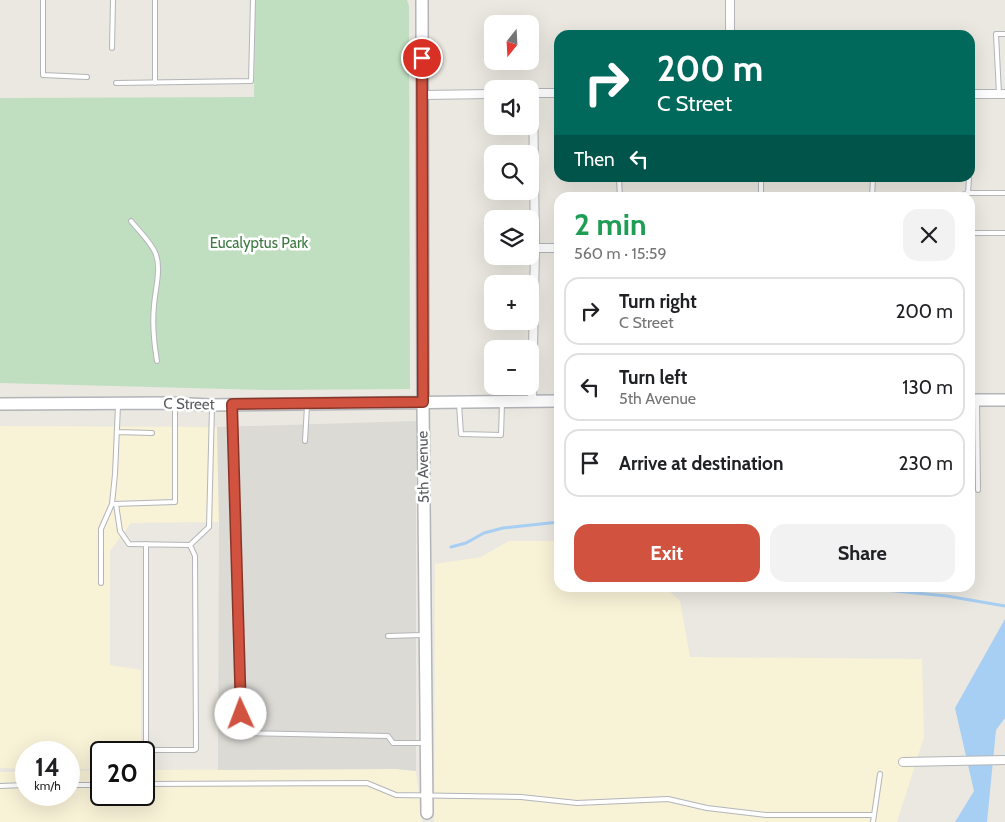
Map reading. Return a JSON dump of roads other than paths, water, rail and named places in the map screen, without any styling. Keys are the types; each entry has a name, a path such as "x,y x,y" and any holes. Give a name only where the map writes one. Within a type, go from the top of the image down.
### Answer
{"street":[{"name":"5th Avenue","path":"422,0 427,818"},
{"path":"730,0 730,30"},
{"path":"539,93 554,93"},
{"path":"423,95 484,94"},
{"path":"975,94 1002,94"},
{"path":"533,135 534,210"},
{"path":"539,248 554,248"},
{"path":"532,401 535,265"},
{"path":"975,400 1005,400"},
{"name":"C Street","path":"0,404 174,403 212,405 554,401"},
{"path":"903,762 1005,760"}],"lane":[{"path":"43,0 43,75 87,77"},
{"path":"112,48 113,0"},
{"path":"155,0 155,83"},
{"path":"116,84 252,81 253,0"},
{"path":"1002,94 996,34 1005,34"},
{"path":"975,193 1005,193"},
{"path":"131,221 151,246 158,266 153,327 157,361"},
{"path":"975,233 1005,233"},
{"path":"458,402 461,434 501,435 502,402"},
{"path":"118,403 114,504 120,531 129,544 190,545 209,527 212,405"},
{"path":"114,504 175,502 174,403"},
{"path":"305,442 307,403"},
{"path":"232,404 241,733 388,736 393,743 426,743"},
{"path":"975,422 978,490"},
{"path":"117,432 152,434"},
{"path":"101,583 101,529 114,504"},
{"path":"146,544 146,748 149,750 194,750 196,748 195,556 190,545"},
{"path":"388,636 425,635"},
{"path":"873,822 880,774"},
{"path":"155,784 367,783 396,795 521,797 576,803 668,799 707,808 766,815 874,815"},
{"path":"0,786 15,786"}],"water":[{"path":"1005,619 1005,718 996,730 987,822 955,822 974,791 955,708"}],"waterway":[{"path":"451,547 466,543 484,533 503,528 554,523"},
{"path":"906,592 947,596 1005,606"}],"park label":[{"name":"Eucalyptus Park","path":"259,243"}]}
